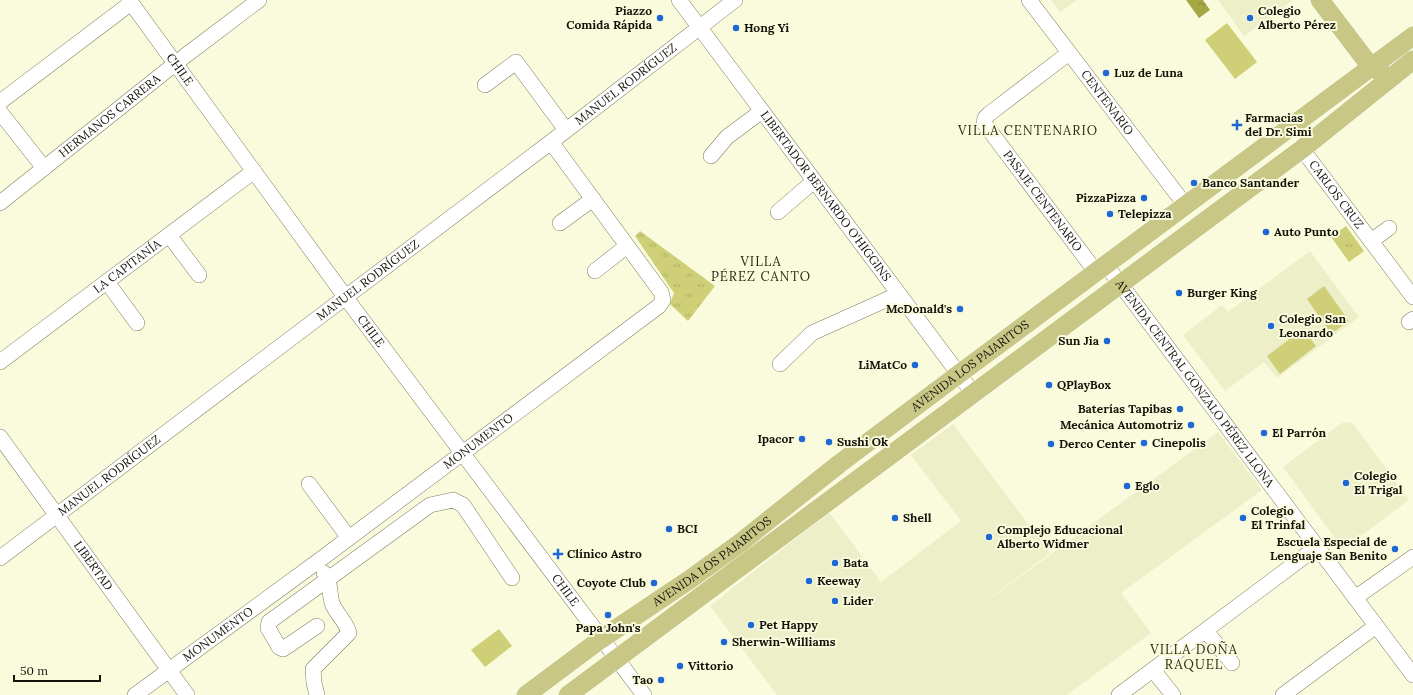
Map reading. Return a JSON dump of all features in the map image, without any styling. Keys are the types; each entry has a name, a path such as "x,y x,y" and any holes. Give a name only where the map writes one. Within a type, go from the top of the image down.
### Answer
{"main road":[{"path":"1320,0 1371,67 1387,74 1395,74"},
{"name":"AVENIDA LOS PAJARITOS","path":"526,695 601,639 689,580 740,543 839,464 1413,36"},
{"name":"AVENIDA LOS PAJARITOS","path":"568,695 1302,149 1413,60"}],"street":[{"name":"HERMANOS CARRERA","path":"0,203 259,0"},
{"name":"LIBERTADOR BERNARDO O'HIGGINS","path":"679,0 973,393"},
{"name":"MANUEL RODRÍGUEZ","path":"0,558 344,296 559,136 735,0"},
{"name":"CENTENARIO","path":"1029,0 1186,206"},
{"name":"CHILE","path":"130,2 344,296 644,695"},
{"path":"0,102 130,2"},
{"name":"PASAJE CENTENARIO","path":"1068,52 988,114 984,123 1101,269"},
{"name":"MONUMENTO","path":"134,695 317,562 660,306 662,300 661,292 593,199 559,136 513,64 485,85"},
{"path":"711,156 727,137 762,111"},
{"path":"0,112 44,168"},
{"name":"CARLOS CRUZ","path":"1302,149 1413,297"},
{"name":"LA CAPITANÍA","path":"0,362 254,171"},
{"path":"778,212 814,181"},
{"path":"560,223 593,199"},
{"name":"CARLOS CRUZ","path":"1371,241 1389,228"},
{"path":"169,235 199,275"},
{"path":"595,271 627,246"},
{"name":"AVENIDA CENTRAL GONZALO PÉREZ LLONA","path":"1101,269 1120,284 1413,675"},
{"path":"107,282 137,323"},
{"path":"780,364 812,333 898,294"},
{"name":"LIBERTAD","path":"0,437 187,695"},
{"path":"309,484 349,538"},
{"path":"317,626 283,649 279,647 268,628 270,622 430,505 453,500 463,505 512,578"},
{"path":"1119,695 1317,547"},
{"path":"1355,598 1413,556"},
{"path":"317,562 329,579 333,604 347,625 349,633 314,669 314,683 317,695"},
{"path":"1283,695 1376,626"},
{"path":"1206,631 1232,663"},
{"path":"1153,670 1173,695"}],"shaded area":[{"path":"1051,0 1077,0 1060,12"},
{"name":"Colegio Alberto Pérez","path":"1218,0 1293,0 1244,36"},
{"name":"Colegio San Leonardo","path":"1310,251 1359,317 1277,378 1264,362 1225,391 1183,335 1222,305 1228,312"},
{"name":"Colegio El Trigal","path":"1352,422 1409,500 1343,549 1283,467 1342,423"},
{"path":"953,424 1050,553 965,617 1218,432 1262,490 1121,593 1151,633 1067,695 777,695 710,606 829,512 881,582 961,521 911,455"}],"green space":[{"path":"1227,23 1257,62 1235,79 1205,40"},
{"path":"1346,226 1364,251 1349,262 1331,237"},
{"path":"640,231 715,286 688,321 670,304 674,293 635,236"},
{"path":"1324,286 1349,321 1331,334 1307,299"},
{"path":"1303,329 1316,346 1280,374 1267,356"},
{"path":"499,629 512,646 485,667 471,650"}],"water":[{"path":"1186,0 1203,0 1210,10 1199,18"}],"place":[{"name":"Piazzo Comida Rápida","path":"660,18"},
{"name":"Colegio Alberto Pérez","path":"1250,18"},
{"name":"Hong Yi","path":"736,28"},
{"name":"Luz de Luna","path":"1106,73"},
{"name":"Farmacias del Dr. Simi","path":"1237,125"},
{"name":"Banco Santander","path":"1194,183"},
{"name":"PizzaPizza","path":"1144,198"},
{"name":"Telepizza","path":"1110,214"},
{"name":"Auto Punto","path":"1266,232"},
{"name":"Burger King","path":"1179,293"},
{"name":"McDonald's","path":"960,309"},
{"name":"Colegio San Leonardo","path":"1271,326"},
{"name":"Sun Jia","path":"1107,341"},
{"name":"LiMatCo","path":"915,365"},
{"name":"QPlayBox","path":"1049,385"},
{"name":"Baterías Tapibas","path":"1180,409"},
{"name":"Mecánica Automotriz","path":"1191,425"},
{"name":"El Parrón","path":"1264,433"},
{"name":"Ipacor","path":"802,439"},
{"name":"Sushi Ok","path":"829,442"},
{"name":"Cinepolis","path":"1144,443"},
{"name":"Derco Center","path":"1051,444"},
{"name":"Colegio El Trigal","path":"1346,483"},
{"name":"Eglo","path":"1127,486"},
{"name":"Shell","path":"895,518"},
{"name":"Colegio El Trinfal","path":"1243,518"},
{"name":"BCI","path":"669,529"},
{"name":"Complejo Educacional Alberto Widmer","path":"989,537"},
{"name":"Escuela Especial de Lenguaje San Benito","path":"1395,549"},
{"name":"Clínico Astro","path":"558,554"},
{"name":"Bata","path":"835,563"},
{"name":"Keeway","path":"809,581"},
{"name":"Coyote Club","path":"654,583"},
{"name":"Lider","path":"835,601"},
{"name":"Papa John's","path":"608,615"},
{"name":"Pet Happy","path":"751,625"},
{"name":"Sherwin-Williams","path":"724,642"},
{"name":"Vittorio","path":"680,666"},
{"name":"Tao","path":"661,680"}],"district":[{"name":"VILLA CENTENARIO","path":"1028,130"},
{"name":"VILLA PÉREZ CANTO","path":"761,268"},
{"name":"VILLA DOÑA RAQUEL","path":"1194,656"}]}
